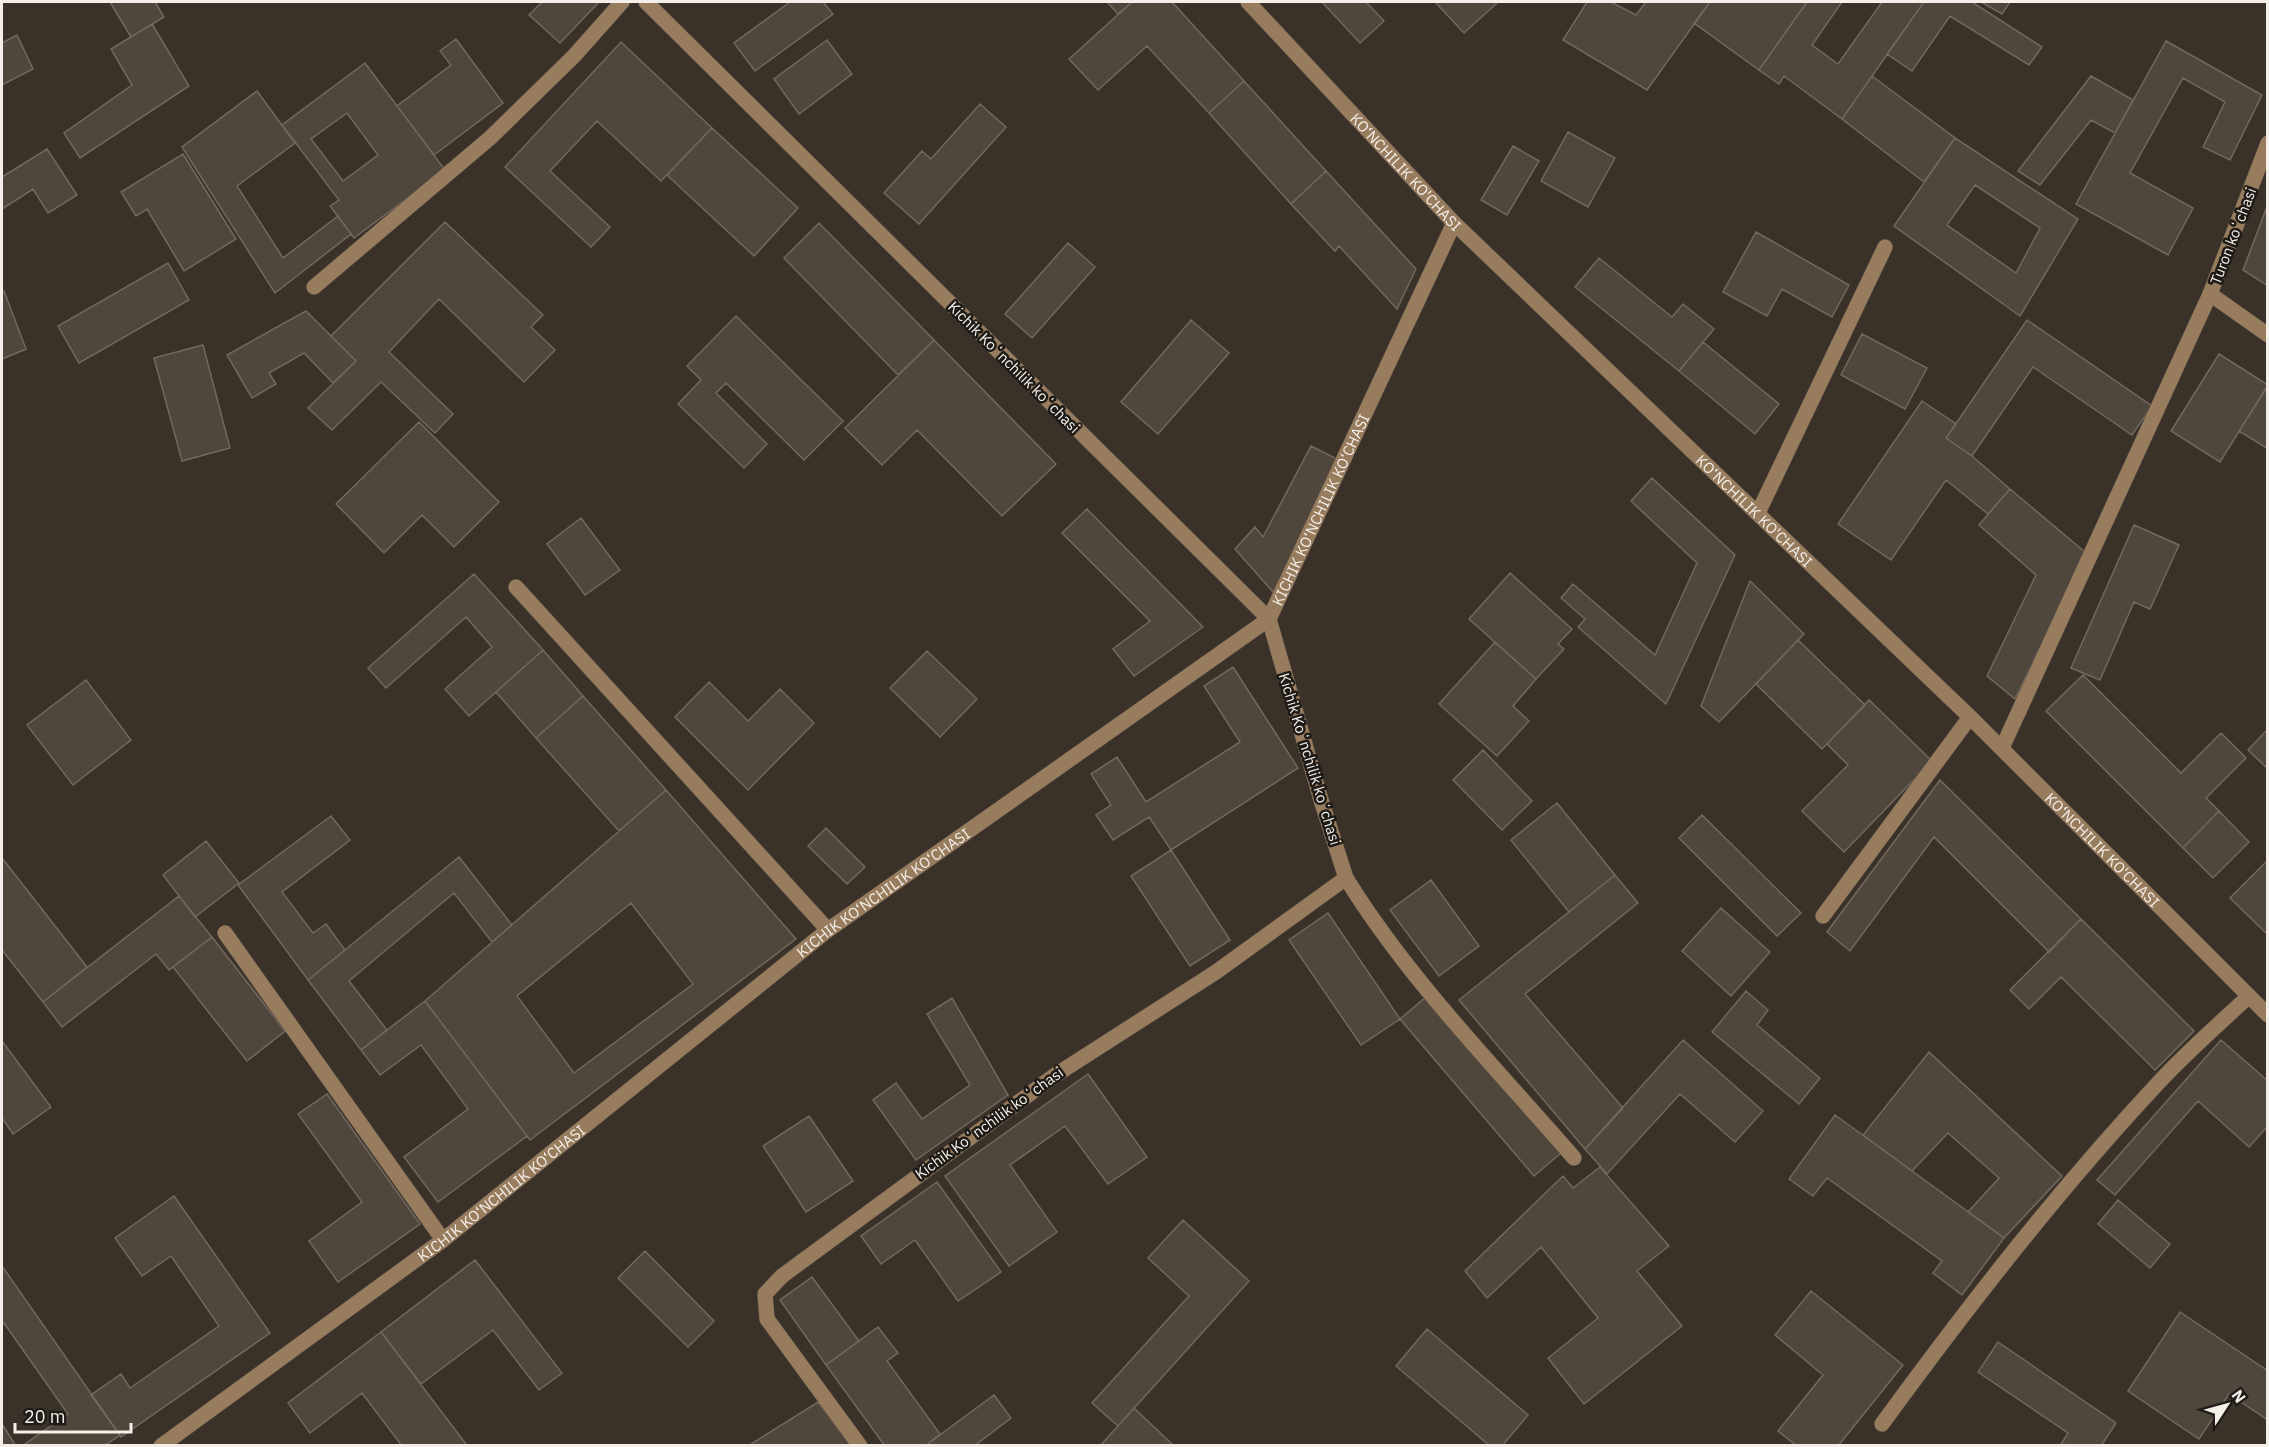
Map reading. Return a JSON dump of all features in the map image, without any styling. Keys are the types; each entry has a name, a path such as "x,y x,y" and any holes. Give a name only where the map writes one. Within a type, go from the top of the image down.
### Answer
{"street":[{"path":"314,287 490,138 574,56 622,2"},
{"name":"Kichik Koʻnchilik koʻchasi","path":"646,2 1269,619 1346,879 1216,972 1054,1076 782,1276 765,1294 767,1319 860,1446"},
{"name":"KO‘NCHILIK KO'CHASI","path":"1248,2 1455,223 2002,748 2268,1015"},
{"name":"Turon koʻchasi","path":"2002,748 2210,294 2268,143"},
{"name":"KICHIK KO‘NCHILIK KO‘CHASI","path":"161,1446 443,1240 828,930 1269,619 1455,223"},
{"path":"1758,513 1885,247"},
{"path":"2210,294 2268,334"},
{"path":"516,587 828,930"},
{"path":"1823,916 1970,717"},
{"path":"1346,879 1369,916 1430,992 1574,1158"},
{"path":"225,933 443,1240"},
{"path":"1882,1424 1961,1317 2037,1220 2161,1080 2249,996"}],"building":[{"path":"110,2 155,2 164,17 131,37"},
{"path":"542,2 599,2 560,43 529,15"},
{"path":"790,2 823,2 833,14 755,71 734,43"},
{"path":"1107,2 1132,2 1118,14"},
{"path":"1132,2 1172,2 1244,81 1209,113 1147,46 1098,90 1069,59"},
{"path":"1322,2 1366,2 1384,21 1360,43"},
{"path":"1435,2 1498,2 1464,33"},
{"path":"1587,2 1611,2 1636,15 1646,2 1710,2 1647,90 1563,40"},
{"path":"1710,2 1807,2 1759,70 1694,23"},
{"path":"1807,2 1842,2 1812,45 1838,64 1882,2 1924,2 1842,119 1784,76 1779,84 1759,70"},
{"path":"1924,2 1972,2 2042,47 2029,65 1950,16 1912,71 1887,54"},
{"path":"1981,2 2010,2 2002,14"},
{"path":"152,24 189,86 80,158 64,133 132,85 111,49"},
{"path":"17,35 33,69 2,85 2,43"},
{"path":"456,39 503,103 434,155 397,106 451,65 440,51"},
{"path":"827,40 852,74 799,114 774,79"},
{"path":"2166,41 2262,95 2230,160 2203,147 2225,102 2183,78 2130,173 2193,208 2168,255 2076,204"},
{"path":"621,42 712,128 661,181 597,121 550,171 610,227 591,247 505,167"},
{"path":"365,63 445,170 354,238 330,206 339,200 282,125","holes":["347,113 378,155 343,181 311,139"]},
{"path":"1872,76 1955,138 1924,182 1842,119"},
{"path":"2091,76 2133,100 2115,133 2091,120 2040,185 2018,171"},
{"path":"1244,81 1326,171 1291,204 1209,113"},
{"path":"257,91 295,143 237,186 283,258 338,216 351,234 275,293 182,147"},
{"path":"980,104 1006,127 919,224 884,193 922,151 931,159"},
{"path":"712,128 798,208 754,256 667,175"},
{"path":"1568,132 1615,158 1588,207 1541,181"},
{"path":"1955,138 2078,219 2020,316 1894,226","holes":["1975,185 2040,228 2016,273 1947,225"]},
{"path":"1513,146 1539,161 1507,215 1481,200"},
{"path":"47,149 77,195 48,213 33,189 2,209 2,177"},
{"path":"183,154 236,239 184,271 147,209 136,216 121,192"},
{"path":"1326,171 1416,269 1397,309 1339,246 1335,251 1291,204"},
{"path":"2268,204 2268,286 2243,270"},
{"path":"445,222 543,315 531,327 555,350 524,382 439,299 389,352 453,414 435,433 381,382 332,430 308,408 356,361 331,336"},
{"path":"819,223 934,340 898,375 784,258"},
{"path":"1756,232 1849,285 1832,317 1782,289 1767,316 1723,292"},
{"path":"1068,243 1095,267 1032,338 1005,314"},
{"path":"1599,258 1672,317 1683,304 1714,329 1679,371 1575,287"},
{"path":"168,263 189,300 79,363 58,326"},
{"path":"4,291 26,349 2,359 2,292"},
{"path":"306,311 356,361 333,383 304,353 269,373 276,384 252,398 227,355"},
{"path":"736,316 843,421 804,460 726,383 716,393 767,444 744,468 678,404 701,380 687,366"},
{"path":"1191,320 1229,353 1158,434 1121,402"},
{"path":"2027,320 2152,406 2132,435 2033,367 1972,456 1946,438"},
{"path":"1862,334 1927,368 1905,409 1841,375"},
{"path":"934,340 1056,464 1002,516 917,430 882,465 845,428"},
{"path":"1703,342 1779,404 1755,434 1679,371"},
{"path":"203,345 230,448 182,461 154,358"},
{"path":"2219,354 2268,385 2220,462 2171,431"},
{"path":"2268,386 2268,449 2239,431"},
{"path":"1922,401 1956,424 1946,438 1972,456 2010,489 1988,514 1946,480 1891,560 1838,524"},
{"path":"419,422 499,502 454,547 422,515 384,553 336,504"},
{"path":"1311,446 1341,461 1273,592 1235,549 1255,527 1263,537"},
{"path":"1652,478 1735,555 1666,704 1578,627 1585,619 1561,598 1573,584 1655,655 1697,563 1631,501"},
{"path":"2010,489 2086,553 2015,699 1987,676 2036,575 1979,525"},
{"path":"1087,509 1203,627 1134,676 1113,649 1150,621 1062,533"},
{"path":"581,518 620,570 585,595 547,544"},
{"path":"2134,525 2179,545 2150,609 2134,602 2100,680 2071,668"},
{"path":"1510,573 1572,629 1558,644 1564,649 1536,679 1469,619"},
{"path":"474,574 543,650 469,716 445,689 492,647 466,617 386,688 368,668"},
{"path":"1750,581 1804,634 1719,722 1701,706"},
{"path":"1798,640 1865,705 1822,749 1756,684"},
{"path":"1495,642 1536,679 1513,706 1529,721 1497,756 1439,704"},
{"path":"543,650 583,696 536,738 496,692"},
{"path":"927,651 977,699 940,737 890,688"},
{"path":"1233,667 1298,768 1171,850 1149,817 1113,840 1096,815 1111,805 1091,774 1117,757 1146,802 1240,742 1204,686"},
{"path":"2083,675 2181,773 2221,733 2246,758 2206,798 2219,811 2183,848 2046,711"},
{"path":"86,680 131,740 73,785 27,725"},
{"path":"709,682 748,721 780,689 814,723 748,790 675,717"},
{"path":"583,696 666,790 619,831 536,738"},
{"path":"1869,700 1932,761 1844,852 1802,811 1848,765 1827,744"},
{"path":"2268,729 2268,769 2248,750"},
{"path":"1483,750 1532,801 1502,830 1453,780"},
{"path":"1940,780 2081,919 2049,952 1934,837 1850,951 1827,932"},
{"path":"666,790 796,939 530,1140 425,1001","holes":["631,903 693,984 574,1073 517,996"]},
{"path":"1557,803 1615,875 1569,912 1511,840"},
{"path":"2219,811 2249,842 2213,878 2183,848"},
{"path":"1702,815 1801,913 1777,936 1679,838"},
{"path":"331,816 350,840 282,892 313,933 326,924 345,950 308,980 238,885"},
{"path":"826,828 865,867 847,884 808,846"},
{"path":"206,841 239,883 195,917 163,875"},
{"path":"1171,850 1230,940 1190,966 1131,876"},
{"path":"459,857 512,925 492,942 454,893 349,981 387,1030 361,1050 308,980"},
{"path":"2,858 87,967 43,1002 2,950"},
{"path":"2268,860 2268,935 2230,898"},
{"path":"1615,875 1638,903 1525,994 1623,1108 1585,1149 1459,1000"},
{"path":"1431,880 1479,946 1439,976 1390,910"},
{"path":"179,896 212,937 169,970 156,954 62,1027 43,1002"},
{"path":"1721,908 1770,952 1731,996 1682,951"},
{"path":"1328,913 1400,1019 1361,1045 1289,940"},
{"path":"2081,919 2194,1031 2155,1070 2061,977 2029,1009 2010,990"},
{"path":"212,937 285,1031 247,1061 173,967"},
{"path":"1746,991 1768,1010 1757,1025 1820,1078 1799,1104 1712,1032"},
{"path":"1427,996 1561,1153 1534,1176 1400,1019"},
{"path":"952,998 1008,1095 916,1160 873,1100 896,1083 922,1119 970,1085 927,1014"},
{"path":"425,1001 527,1136 438,1202 404,1157 468,1109 421,1045 380,1075 361,1050"},
{"path":"1683,1040 1763,1111 1735,1142 1680,1094 1607,1174 1585,1149"},
{"path":"2221,1040 2268,1081 2268,1126 2249,1147 2198,1101 2115,1195 2097,1180"},
{"path":"2,1041 51,1107 13,1134 2,1118"},
{"path":"1929,1052 2062,1176 2004,1238 1968,1212 1999,1178 1948,1133 1912,1171 1863,1135"},
{"path":"1088,1074 1147,1157 1108,1184 1065,1126 1010,1165 1057,1232 1009,1266 945,1176"},
{"path":"327,1094 420,1224 338,1282 309,1241 362,1202 298,1114"},
{"path":"1835,1115 2004,1238 1962,1295 1933,1273 1942,1261 1827,1178 1813,1196 1789,1179"},
{"path":"809,1116 853,1181 806,1212 763,1146"},
{"path":"1600,1167 1669,1246 1637,1271 1682,1326 1584,1404 1548,1358 1598,1318 1541,1247 1487,1298 1465,1271 1563,1176 1573,1188"},
{"path":"937,1182 1001,1272 958,1301 915,1240 881,1264 861,1236"},
{"path":"174,1196 270,1333 121,1437 91,1395 121,1374 130,1388 219,1326 171,1256 142,1276 115,1238"},
{"path":"2118,1200 2170,1244 2150,1268 2098,1224"},
{"path":"1183,1220 1249,1281 1118,1426 1092,1403 1189,1296 1148,1258"},
{"path":"645,1251 714,1321 688,1347 618,1278"},
{"path":"475,1260 562,1373 539,1390 493,1330 421,1384 381,1332"},
{"path":"2,1266 120,1435 104,1446 22,1446 68,1414 4,1323 2,1325"},
{"path":"812,1277 859,1341 826,1365 780,1300"},
{"path":"1811,1291 1903,1365 1838,1446 1797,1446 1778,1431 1823,1375 1775,1335"},
{"path":"2180,1312 2268,1371 2268,1420 2229,1394 2199,1439 2128,1391"},
{"path":"878,1327 898,1353 887,1361 940,1434 925,1446 885,1446 826,1365"},
{"path":"1427,1329 1528,1415 1502,1446 1490,1446 1396,1366"},
{"path":"381,1332 466,1444 465,1446 402,1446 362,1393 310,1433 288,1403"},
{"path":"1998,1342 2116,1423 2101,1446 2060,1446 2068,1433 1978,1372"},
{"path":"994,1395 1011,1418 974,1446 925,1446"},
{"path":"818,1402 851,1446 748,1446"},
{"path":"1134,1408 1174,1446 1100,1446"},
{"path":"2,1424 16,1446 2,1446"}]}
